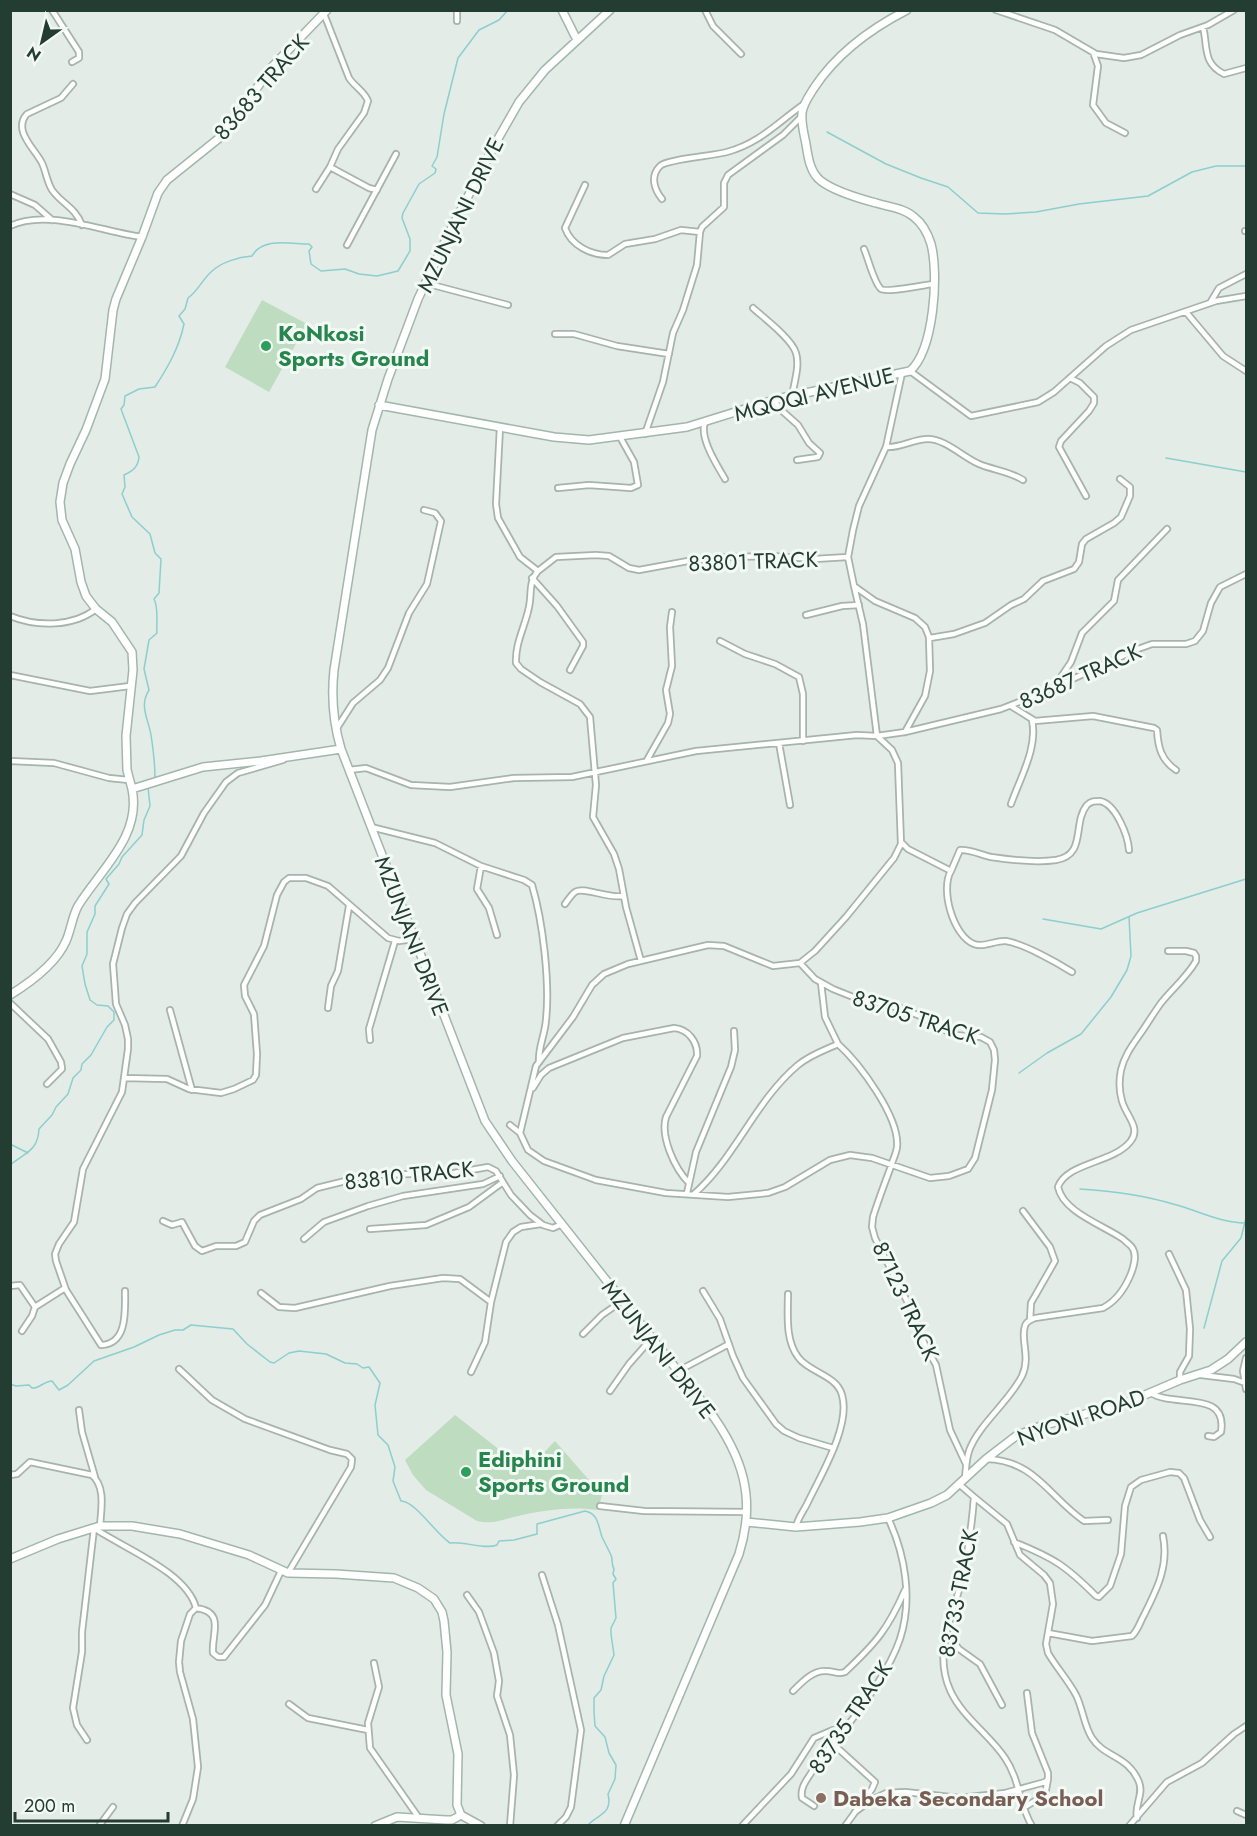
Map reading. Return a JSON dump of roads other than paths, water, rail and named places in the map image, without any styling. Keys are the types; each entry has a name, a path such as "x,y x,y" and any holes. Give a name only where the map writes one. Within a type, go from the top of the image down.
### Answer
{"street":[{"path":"52,10 79,52 79,58 72,62"},
{"path":"457,10 457,21"},
{"path":"562,10 577,40"},
{"name":"MZUNJANI DRIVE","path":"610,10 532,84 509,117 425,283 379,405 369,446 333,670 331,699 340,749 485,1121 501,1147 722,1429 733,1447 745,1485 747,1512 742,1545 624,1826"},
{"path":"705,10 712,26 741,54"},
{"name":"MQOQI AVENUE","path":"379,405 569,439 589,440 687,427 774,400 910,371 918,362 928,339 933,284 931,244 915,218 902,210 874,203 839,190 818,179 810,165 802,117 805,103 819,80 838,57 851,45 907,10"},
{"path":"996,10 1048,27 1093,52 1124,58 1136,56 1203,27 1234,10"},
{"path":"316,189 338,149 364,113 368,101 349,78 326,12"},
{"name":"83683 TRACK","path":"132,789 129,780 126,736 133,670 132,652 112,622 96,609 83,589 75,549 62,520 60,502 63,483 105,379 114,305 154,201 164,184 223,135 272,66 326,12"},
{"path":"1203,27 1205,53 1213,66 1224,74 1246,68"},
{"path":"1093,52 1098,66 1093,105 1106,123 1125,133"},
{"path":"74,84 61,98 27,114 21,126 44,166 50,186 74,210 81,225"},
{"path":"662,199 653,178 661,164 740,148 763,137 805,103"},
{"path":"645,434 663,382 673,333 697,265 702,227 724,207 724,183 728,175 783,135 802,117"},
{"path":"347,245 396,154"},
{"path":"330,167 377,190"},
{"path":"585,185 565,228 574,242 594,252 608,255 625,244 656,239 681,230 700,232"},
{"path":"10,194 35,205 52,220"},
{"path":"10,226 24,221 52,220 142,237"},
{"path":"864,249 882,290 890,291 933,284"},
{"path":"1210,303 1219,288 1246,274"},
{"path":"425,283 508,305"},
{"path":"910,371 950,402 975,416 1038,402 1054,392 1106,346 1124,334 1210,303 1246,296"},
{"path":"753,308 794,348 797,368 792,396"},
{"path":"1186,312 1223,356 1246,371"},
{"path":"555,334 574,334 617,346 669,354"},
{"path":"520,1132 534,1073 539,1062 568,1025 599,978 615,967 708,945 735,950 773,966 800,963 815,951 894,858 901,842 898,763 892,750 877,736 864,630 848,557 859,506 886,447 902,373"},
{"path":"1070,378 1094,397 1093,406 1061,441 1059,447 1086,496"},
{"path":"774,400 780,409 798,425 808,443 820,453 814,459 797,460"},
{"path":"705,422 702,430 711,455 725,479"},
{"path":"500,427 496,504 498,518 520,557 538,571"},
{"path":"558,488 589,484 631,488 638,485 634,462 620,436"},
{"path":"886,447 895,448 926,439 935,441 980,465 1012,474 1023,480"},
{"path":"930,638 954,634 985,623 1024,599 1043,581 1074,569 1079,561 1082,544 1086,539 1114,523 1124,511 1130,496 1130,487 1120,479"},
{"path":"336,730 353,703 384,676 409,613 427,584 441,521 435,513 424,510"},
{"path":"1054,687 1071,662 1082,633 1114,601 1118,580 1167,530"},
{"name":"83801 TRACK","path":"532,578 556,557 609,556 629,568 639,570 688,561 729,557 772,556 814,559 848,557"},
{"name":"83687 TRACK","path":"349,770 366,768 399,782 431,788 450,787 523,778 564,778 696,751 905,732 1011,706 1152,644 1186,644 1196,641 1203,632 1211,603 1220,586 1246,574"},
{"path":"532,578 557,606 583,642 584,646 570,670"},
{"path":"532,578 529,608 518,641 516,663 521,669 580,704 586,711 592,726 596,785 593,817 614,854 641,961"},
{"path":"854,586 875,601 915,618 925,627 930,638 930,671 925,696 905,732"},
{"path":"806,615 842,606 859,605"},
{"path":"10,616 28,622 62,623 78,620 96,609"},
{"path":"647,760 667,725 670,714 666,690 672,666 670,627 672,612"},
{"path":"720,641 745,654 775,664 799,677 803,694 803,741"},
{"path":"10,675 90,691 130,686"},
{"path":"1011,706 1032,720 1041,722 1093,716 1154,728 1157,730 1158,746 1163,759 1176,770"},
{"path":"1011,804 1030,752 1034,733 1032,720"},
{"path":"779,743 790,805"},
{"path":"10,995 44,969 66,941 78,907 109,865 123,841 133,812 132,789 203,766 340,749"},
{"path":"124,1291 123,1328 116,1337 102,1345 97,1341 66,1288 56,1261 56,1251 74,1222 81,1173 120,1095 124,1078 128,1039 116,1004 113,964 116,945 127,914 182,856 208,806 226,782 238,773 279,762 288,757"},
{"path":"10,761 54,763 109,778 129,780"},
{"path":"1072,972 1015,943 1000,941 978,945 972,943 957,926 951,914 947,884 957,855 963,849 1006,858 1053,860 1067,858 1074,850 1087,805 1094,801 1104,802 1111,807 1128,840 1129,850"},
{"path":"370,827 435,843 481,866 524,880 532,885 540,925 547,988 546,1020 538,1051 539,1062"},
{"path":"901,842 908,849 951,871"},
{"path":"481,866 477,889 489,908 497,935"},
{"path":"124,1078 167,1079 192,1090 225,1092 247,1084 256,1075 254,1011 243,988 264,946 274,905 284,882 289,878 296,876 312,879 332,889 378,931 395,941 414,939"},
{"path":"565,904 577,890 610,897 624,896"},
{"path":"328,1008 331,986 338,971 349,906"},
{"path":"370,1040 369,1029 395,941"},
{"path":"1029,1320 1103,1308 1120,1294 1131,1273 1134,1256 1132,1247 1114,1233 1072,1209 1062,1198 1058,1187 1066,1176 1115,1154 1125,1148 1133,1138 1134,1125 1125,1111 1120,1092 1120,1077 1124,1059 1161,1004 1196,961 1196,956 1191,952 1168,951"},
{"name":"83705 TRACK","path":"510,1125 520,1132 525,1146 535,1156 584,1176 666,1193 728,1197 768,1193 844,1155 865,1156 934,1178 963,1172 971,1167 992,1090 994,1050 990,1042 981,1037 954,1035 920,1016 885,1004 853,997 821,984 810,976 800,963"},
{"name":"87123 TRACK","path":"821,984 825,1017 838,1044 861,1068 896,1129 898,1144 873,1217 873,1232 936,1365 950,1430 966,1464"},
{"path":"10,1003 48,1039 62,1062 62,1068 47,1084"},
{"path":"170,1011 192,1090"},
{"path":"530,1091 546,1070 567,1060 634,1034 680,1029 692,1039 696,1046 697,1056 666,1117 664,1128 673,1159 689,1183"},
{"path":"687,1193 696,1152 731,1067 735,1050 734,1031"},
{"path":"694,1194 715,1172 759,1110 790,1073 806,1059 838,1044"},
{"name":"83810 TRACK","path":"163,1221 172,1225 182,1222 195,1246 204,1251 216,1246 231,1247 241,1245 246,1240 254,1221 260,1215 335,1182 370,1175 454,1173 488,1167 494,1169 517,1202 541,1224"},
{"path":"304,1239 324,1222 368,1206 404,1196 483,1184 500,1176"},
{"path":"370,1229 426,1225 469,1207 503,1182"},
{"path":"962,1482 969,1450 976,1437 1002,1407 1021,1378 1027,1355 1024,1328 1029,1320 1031,1303 1055,1261 1050,1247 1023,1211"},
{"path":"471,1372 487,1335 491,1302 509,1237 524,1225 541,1224 553,1228 562,1224"},
{"path":"1169,1254 1185,1290 1190,1329 1189,1356 1180,1372 1180,1380"},
{"path":"261,1293 279,1306 295,1308 418,1280 454,1278 465,1281 491,1302"},
{"path":"10,1286 20,1285 35,1307"},
{"path":"22,1331 35,1307 66,1288"},
{"path":"703,1291 720,1319 743,1378 776,1424 791,1435 834,1448"},
{"path":"788,1294 788,1329 797,1355 825,1376 842,1393 842,1423 834,1448 798,1518 796,1527"},
{"path":"583,1334 602,1315 622,1301"},
{"path":"610,1391 629,1364 652,1338"},
{"name":"NYONI ROAD","path":"746,1522 796,1527 888,1518 938,1500 1008,1441 1025,1432 1110,1408 1197,1375 1218,1366 1246,1342"},
{"path":"678,1371 729,1344"},
{"path":"1246,1358 1243,1371 1246,1386"},
{"path":"178,1369 212,1400 245,1419 351,1457 351,1467 265,1605 224,1657 218,1657 213,1653 215,1619 202,1608 196,1608"},
{"path":"1197,1375 1234,1379 1246,1386"},
{"path":"1151,1393 1163,1399 1206,1403 1215,1408 1221,1418 1221,1432 1216,1436 1208,1436"},
{"path":"79,1410 82,1432 101,1491 73,1708 77,1725 87,1740"},
{"path":"986,1459 1011,1462 1024,1468 1084,1521 1108,1520"},
{"path":"10,1475 17,1474 30,1462 95,1477"},
{"path":"1014,1542 1059,1562 1096,1596 1100,1597 1110,1586 1121,1554 1125,1506 1131,1487 1141,1480 1170,1472 1179,1473 1184,1478 1200,1520 1210,1537"},
{"name":"83733 TRACK","path":"962,1482 974,1497 962,1577 946,1634 943,1662 950,1689 960,1706 1005,1758 1020,1790 1023,1808 1032,1826"},
{"path":"974,1497 1007,1524 1020,1555 1050,1583 1053,1604 1046,1644 1048,1653 1077,1697 1093,1740 1126,1762 1138,1782 1141,1792 1134,1823"},
{"path":"600,1506 644,1511 747,1512"},
{"name":"83735 TRACK","path":"814,1806 802,1798 801,1791 816,1764 845,1729 873,1687 896,1648 904,1618 906,1587 902,1551 888,1518"},
{"path":"10,1559 58,1539 97,1527 132,1526 180,1534 249,1556 284,1572 394,1578 409,1583 434,1599 442,1612 446,1632 446,1695 458,1754 457,1805 461,1815 481,1826"},
{"path":"97,1527 154,1563 190,1593 196,1608"},
{"path":"1048,1633 1092,1641 1127,1638 1134,1634 1155,1594 1163,1572 1166,1549 1163,1536"},
{"path":"542,1575 558,1625 581,1730 571,1807 566,1817 557,1826"},
{"path":"793,1691 816,1672 828,1671 839,1674 845,1672 890,1623 906,1587"},
{"path":"467,1595 479,1612 494,1653 499,1681 496,1696 510,1735 514,1775 510,1826"},
{"path":"182,1826 193,1799 198,1767 192,1711 180,1672 180,1652 189,1618 196,1608"},
{"path":"946,1634 959,1649 980,1664 1002,1705"},
{"path":"374,1663 379,1687 368,1723 370,1748 419,1818"},
{"path":"1023,1808 1045,1795 1048,1779 1047,1769 1032,1733 1027,1693"},
{"path":"289,1704 308,1718 369,1730"},
{"path":"1134,1823 1167,1782 1202,1763 1246,1726"},
{"path":"742,1826 791,1774 814,1738 833,1730 845,1729"},
{"path":"832,1743 874,1782 872,1789 845,1826"},
{"path":"855,1812 871,1800 886,1793 905,1792 960,1798 1020,1790 1042,1784 1048,1779"},
{"path":"99,1826 112,1807"},
{"path":"1237,1811 1246,1815"},
{"path":"375,1826 397,1817 452,1820 461,1815"}],"waterway":[{"path":"155,778 151,735 144,707 149,690 144,669 149,640 157,633 157,611 154,599 159,593 161,559 155,553 150,534 132,517 122,494 125,487 124,475 134,468 139,457 121,409 125,396 139,389 155,387 169,365 179,341 184,324 179,316 185,309 188,298 215,268 225,263 252,256 257,250 270,244 309,244 312,247 309,251 311,264 321,271 345,269 359,274 377,276 398,271 410,251 410,239 402,218 403,213 419,184 435,173 436,169 432,166 437,157 444,114 458,58 479,30 499,20 508,10"},
{"path":"827,132 886,164 948,187 978,213 1036,212 1079,204 1148,196 1192,172 1216,166 1246,166"},
{"path":"1166,458 1246,472"},
{"path":"10,1165 34,1146 39,1129 68,1094 73,1078 81,1070 82,1064 91,1055 107,1027 114,1020 114,1012 108,1006 97,1005 90,1000 82,966 87,954 87,932 95,914 95,906 109,884 106,879 142,835 144,820 150,806 148,787"},
{"path":"1043,919 1101,929 1137,913 1246,879"},
{"path":"1019,1073 1047,1053 1081,1034 1111,997 1127,970 1131,956 1129,917"},
{"path":"10,1144 28,1153"},
{"path":"1080,1189 1150,1198 1218,1219 1245,1223"},
{"path":"1204,1328 1222,1261 1241,1238 1246,1218"},
{"path":"10,1384 29,1385 35,1388 52,1381 59,1390 68,1385 94,1361 134,1347 159,1335 183,1330 191,1325 233,1329 247,1344 270,1362 274,1363 289,1353 299,1351 326,1354 345,1363 357,1364 363,1368 369,1367 380,1383 375,1405 378,1435 388,1445 395,1467 393,1481 401,1501 413,1506 450,1543 492,1546 497,1545 499,1541 537,1534 537,1524 585,1511 593,1515 611,1555 613,1574 616,1579 613,1583 616,1618 611,1628 614,1655 604,1676 601,1690 594,1698 595,1726 605,1737 609,1753 616,1765 615,1779 608,1794 608,1806 587,1826"}],"place":[{"name":"KoNkosi Sports Ground","path":"266,346"},
{"name":"Ediphini Sports Ground","path":"466,1472"},
{"name":"Dabeka Secondary School","path":"821,1798"}]}
